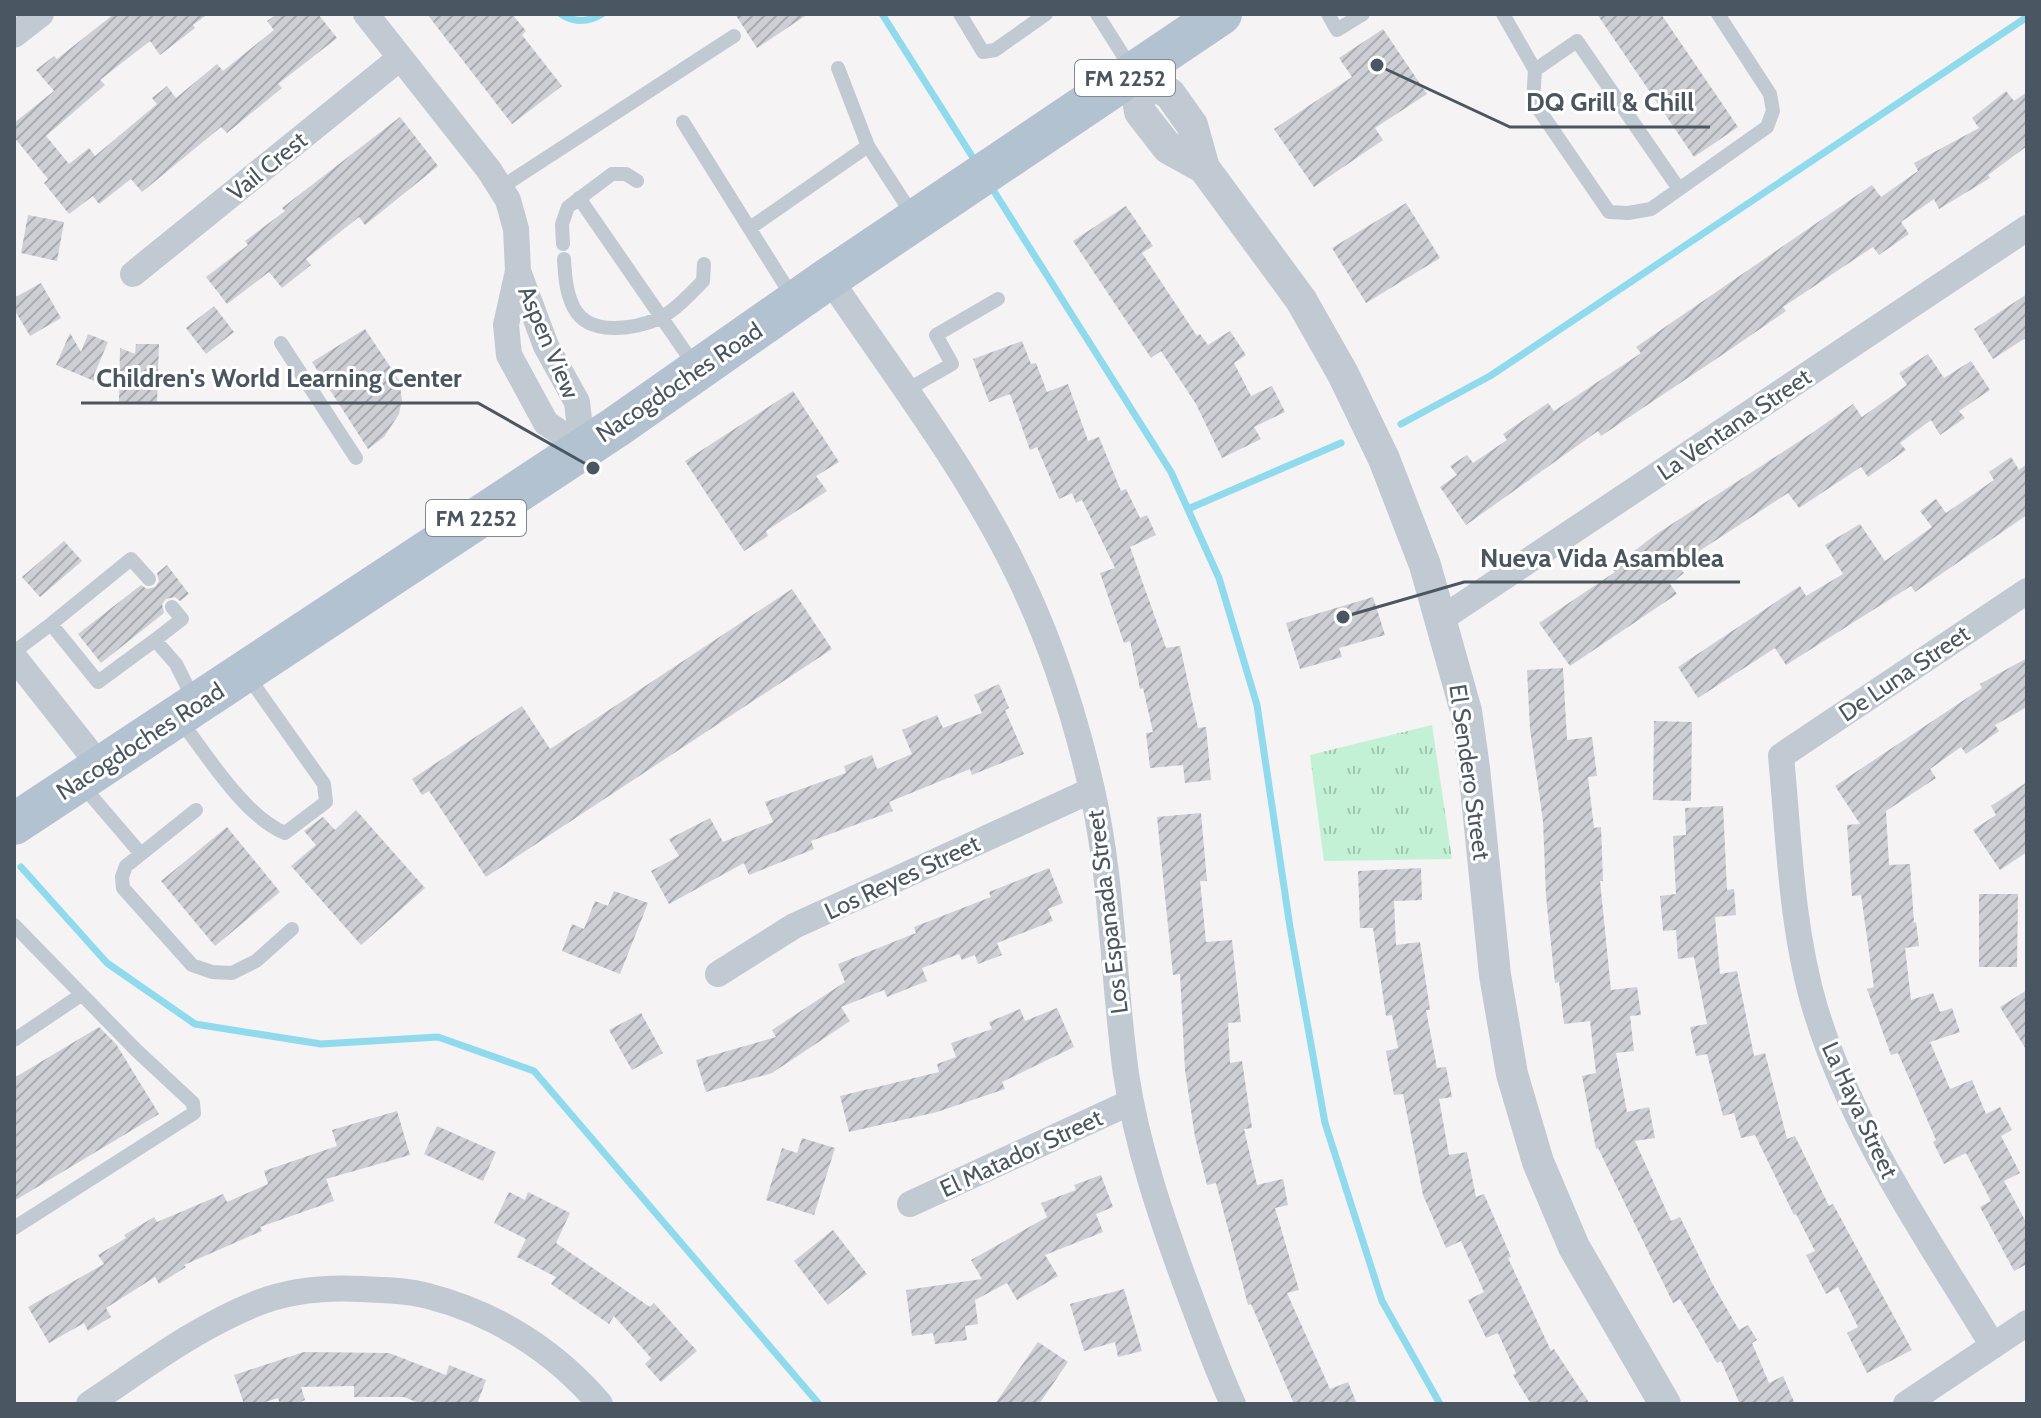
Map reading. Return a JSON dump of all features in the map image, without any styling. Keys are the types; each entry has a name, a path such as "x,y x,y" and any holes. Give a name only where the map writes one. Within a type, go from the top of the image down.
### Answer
{"main road":[{"name":"Nacogdoches Road","path":"14,824 616,427 812,290 1220,14"}],"street":[{"path":"14,35 41,14"},
{"name":"Aspen View","path":"366,14 508,200 516,229 518,271 506,325 509,355 546,423 582,447"},
{"name":"Vail Crest","path":"133,274 400,58"},
{"name":"El Sendero Street","path":"1134,72 1140,112 1168,148 1204,168 1301,300 1343,374 1384,459 1425,565 1466,711 1495,975 1512,1074 1538,1162 1574,1247 1665,1404"},
{"name":"La Ventana Street","path":"1441,619 2027,228"},
{"name":"Aspen View","path":"518,271 546,346 577,402 582,447"},
{"name":"Los Espanada Street","path":"812,290 905,391 959,470 1011,559 1060,676 1092,790 1107,870 1117,1003 1131,1102 1159,1213 1229,1403"},
{"name":"De Luna Street","path":"1781,756 2027,591"},
{"path":"14,654 90,774"},
{"name":"La Haya Street","path":"1781,756 1800,941 1815,1007 1837,1071 1881,1161 1993,1346"},
{"name":"Los Reyes Street","path":"718,974 794,926 1092,790"},
{"name":"El Matador Street","path":"910,1204 1131,1102"},
{"path":"89,1404 203,1329 255,1303 285,1294 344,1288 426,1295 475,1311 507,1327 565,1368 600,1404"},
{"path":"1906,1404 2027,1323"}],"lane":[{"path":"960,14 983,52 995,50 1046,14"},
{"path":"1097,14 1134,72"},
{"path":"1328,14 1337,30 1363,14"},
{"path":"1503,14 1535,70 1533,101 1609,212 1628,213 1651,209 1767,127 1773,111 1770,94 1718,14"},
{"path":"500,188 734,36"},
{"path":"1535,70 1577,41 1679,189"},
{"path":"838,68 868,146 926,214"},
{"path":"683,122 750,228 812,290"},
{"path":"750,228 868,146"},
{"path":"637,181 626,174 612,174 568,207 563,219 567,224 568,251 574,269 567,291 575,311 585,321 599,327 628,326 661,317 703,281 704,264"},
{"path":"579,198 698,370"},
{"path":"905,391 952,364 936,335 998,299"},
{"path":"281,343 356,458"},
{"path":"14,654 131,559 149,579"},
{"path":"51,624 98,682 182,619 172,607"},
{"path":"155,640 176,664 186,710 250,810 269,826 285,833 326,802 324,784 245,671"},
{"path":"90,774 141,854"},
{"path":"196,810 126,866 122,877 123,888 192,965 212,972 232,973 256,961 292,929"},
{"path":"14,925 193,1103 194,1113 14,1228"},
{"path":"14,1040 81,995"}],"green space":[{"path":"1432,725 1452,859 1324,861 1310,755"}],"building":[{"path":"114,14 208,14 160,55 150,41 100,80 105,85 46,136 69,164 89,148 95,156 157,104 152,98 167,86 176,98 217,64 223,71 274,30 267,21 277,14 318,14 337,38 278,84 282,88 227,133 221,127 142,192 131,179 99,204 93,196 69,214 44,183 48,179 14,137 14,123 54,91 36,70 54,56 57,59"},
{"path":"427,14 512,14 526,31 522,35 562,86 512,124"},
{"path":"735,14 808,14 757,48"},
{"path":"1597,14 1661,14 1738,127 1694,157"},
{"path":"1383,29 1427,94 1375,128 1383,140 1314,187 1274,129 1352,77 1339,58"},
{"path":"2006,91 2014,101 2027,92 2027,146 1988,175 1990,178 1939,209 1934,199 1901,222 1909,234 1879,255 1873,247 1783,307 1786,311 1725,353 1601,436 1598,431 1466,525 1440,487 1457,475 1450,466 1467,455 1473,463 1507,440 1503,434 1548,403 1554,411 1641,353 1636,347 1872,185 1881,197 1918,171 1914,163 1979,128 1972,118"},
{"path":"400,117 438,166 365,225 359,217 306,259 311,265 282,288 269,272 227,304 206,277 248,245 245,241 285,211 282,208"},
{"path":"1406,203 1440,258 1366,303 1332,248"},
{"path":"1126,206 1153,246 1142,253 1197,336 1200,334 1208,345 1230,331 1246,355 1234,363 1251,396 1272,386 1285,412 1254,427 1261,439 1222,458 1196,404 1161,351 1151,358 1073,241"},
{"path":"28,215 64,222 57,261 21,253"},
{"path":"41,283 61,318 30,336 14,309 14,298"},
{"path":"2027,294 2027,337 1993,359 1974,329"},
{"path":"214,306 234,332 206,354 186,328"},
{"path":"365,329 399,380 402,400 399,414 384,437 368,449 312,362"},
{"path":"70,333 81,352 88,334 108,342 94,375 99,383 56,365"},
{"path":"1022,341 1031,364 1036,363 1047,392 1068,384 1088,441 1099,437 1121,491 1126,489 1140,518 1147,515 1156,535 1130,547 1166,648 1180,646 1198,728 1206,727 1211,780 1185,783 1183,765 1150,768 1146,733 1153,732 1143,688 1140,689 1130,641 1124,643 1100,573 1115,568 1082,500 1076,503 1072,493 1059,499 1037,447 1030,450 1010,394 989,402 973,359"},
{"path":"136,344 159,344 157,403 119,402 120,348 135,354"},
{"path":"1928,354 1944,378 1971,361 1990,390 1959,411 1965,418 1940,435 1931,420 1900,443 1906,450 1868,477 1861,467 1799,508 1788,493 1678,565 1684,573 1670,584 1677,594 1570,666 1539,623 1615,572 1612,568 1655,535 1853,404 1862,417 1907,385 1899,373"},
{"path":"793,391 839,462 816,476 827,491 766,531 768,536 744,551 685,461"},
{"path":"2011,457 2019,470 2027,464 2027,515 1915,592 1911,586 1786,665 1775,648 1698,698 1678,667 1800,586 1806,596 1843,574 1825,545 1860,524 1885,561 1932,527 1920,511 1936,499 1946,513 1994,480 1989,472"},
{"path":"64,541 82,561 40,597 22,577"},
{"path":"167,565 189,594 180,601 175,597 166,599 162,604 164,613 101,663 78,634 141,585 147,589 155,587 159,581 157,573"},
{"path":"792,589 832,649 486,877 429,791 422,795 412,779 522,706 550,749"},
{"path":"1373,597 1385,635 1339,648 1342,657 1300,669 1286,623"},
{"path":"2027,658 2027,707 1995,725 1999,731 1966,754 1961,747 1930,769 1936,778 1886,811 1889,865 1910,864 1914,923 1919,946 1905,948 1911,1000 1933,993 1940,1012 1952,1008 1960,1032 1930,1042 1950,1089 1972,1080 1986,1114 2000,1107 2012,1130 2001,1136 2020,1173 2004,1181 2027,1224 2027,1264 2014,1271 1980,1207 1991,1201 1966,1153 1944,1164 1898,1053 1891,1055 1867,989 1874,987 1861,895 1852,896 1847,825 1860,824 1835,786 1982,688 1980,684"},
{"path":"1563,668 1567,740 1592,737 1597,776 1588,777 1594,828 1601,827 1603,881 1600,881 1611,990 1637,987 1641,1015 1630,1016 1634,1051 1616,1053 1627,1112 1649,1107 1655,1138 1635,1141 1671,1221 1680,1217 1739,1330 1748,1325 1757,1340 1752,1343 1769,1383 1783,1376 1795,1404 1740,1404 1721,1361 1717,1363 1680,1299 1673,1303 1596,1149 1582,1076 1596,1073 1590,1021 1564,1024 1559,982 1555,983 1546,896 1543,821 1530,729 1527,670"},
{"path":"999,684 1009,708 1005,710 1024,754 972,775 970,769 889,802 893,811 811,841 814,849 749,875 744,863 669,904 651,871 679,856 669,839 710,818 723,842 773,822 765,802 846,773 844,766 872,755 877,769 912,754 902,730 937,715 943,728 982,713 974,695"},
{"path":"1654,721 1692,722 1691,801 1653,800"},
{"path":"2027,782 2027,852 2000,870 1973,830 1996,815 1991,806"},
{"path":"1723,806 1727,890 1734,889 1736,915 1715,917 1720,974 1737,971 1754,1056 1765,1053 1787,1139 1795,1136 1829,1206 1833,1204 1912,1350 1867,1373 1847,1333 1858,1327 1838,1287 1826,1294 1806,1255 1815,1251 1755,1135 1741,1138 1734,1113 1723,1116 1707,1054 1696,1056 1690,1027 1707,1024 1694,957 1678,959 1676,930 1663,931 1660,896 1676,894 1673,836 1686,835 1685,808"},
{"path":"356,810 425,888 361,945 291,866 316,845 304,831 323,817 335,830"},
{"path":"1201,813 1207,881 1200,881 1206,942 1232,940 1241,1022 1228,1023 1230,1063 1242,1061 1252,1128 1244,1129 1257,1185 1283,1179 1288,1205 1275,1208 1299,1290 1287,1293 1330,1389 1348,1382 1357,1404 1294,1404 1251,1304 1248,1305 1216,1183 1207,1185 1195,1137 1185,1070 1180,974 1173,975 1157,817"},
{"path":"227,827 280,892 215,946 161,881"},
{"path":"1049,868 1063,903 1048,909 1053,921 997,943 1002,955 978,964 975,955 962,960 959,954 922,968 927,981 887,997 884,990 841,1007 850,1021 772,1073 706,1092 696,1060 776,1037 772,1030 845,982 838,964 916,933 914,927 991,897 989,892"},
{"path":"1421,868 1422,900 1394,901 1396,945 1420,942 1430,1010 1426,1010 1437,1068 1446,1067 1452,1097 1439,1099 1449,1155 1467,1152 1476,1197 1484,1194 1511,1257 1508,1258 1551,1351 1554,1349 1590,1404 1531,1404 1513,1375 1516,1373 1498,1333 1486,1338 1468,1300 1484,1292 1461,1241 1446,1248 1423,1195 1403,1094 1394,1095 1386,1051 1398,1048 1392,1015 1386,1016 1373,928 1360,928 1358,871"},
{"path":"614,891 648,903 620,974 562,951 572,924 584,929 595,901 608,906"},
{"path":"1979,894 2018,894 2017,967 1979,967"},
{"path":"2027,990 2027,1051 2000,1007"},
{"path":"1057,1008 1074,1047 1002,1082 1005,1089 937,1112 849,1132 840,1096 939,1072 937,1064 956,1057 951,1043 992,1029 989,1022 1020,1009 1025,1021"},
{"path":"641,1013 663,1053 632,1070 609,1030"},
{"path":"99,1027 116,1044 159,1114 14,1201 14,1078"},
{"path":"397,1111 410,1155 326,1179 334,1201 260,1227 262,1231 184,1265 186,1267 159,1284 155,1277 106,1308 111,1317 88,1331 84,1323 49,1343 28,1307 104,1264 98,1255 126,1238 124,1235 154,1217 157,1222 223,1194 227,1202 268,1184 264,1171 337,1146 332,1130"},
{"path":"437,1126 496,1152 483,1181 424,1154"},
{"path":"802,1138 835,1148 814,1215 766,1200 782,1148 797,1153"},
{"path":"1101,1175 1113,1207 1096,1214 1103,1232 1045,1255 1058,1276 1017,1300 1007,1283 975,1300 978,1324 965,1326 967,1340 935,1344 933,1333 912,1336 906,1290 982,1279 971,1260 1047,1217 1041,1203 1076,1190 1074,1185"},
{"path":"509,1192 525,1200 528,1192 570,1213 556,1243 650,1307 654,1303 697,1351 661,1382 645,1364 651,1358 614,1316 609,1324 551,1284 556,1277 517,1257 526,1239 494,1223"},
{"path":"833,1230 867,1274 828,1305 794,1261"},
{"path":"1124,1289 1142,1351 1118,1357 1115,1342 1084,1351 1070,1304"},
{"path":"1038,1342 1068,1362 1039,1404 995,1404"},
{"path":"304,1352 389,1353 446,1375 449,1365 486,1380 477,1404 421,1404 404,1397 354,1397 354,1386 301,1387 305,1400 295,1404 280,1404 278,1398 259,1404 244,1404 234,1375"}],"waterway":[{"path":"561,14 582,20 602,14"},
{"path":"882,14 977,164"},
{"path":"1401,424 1490,376 2024,19"},
{"path":"990,185 1171,472 1219,578 1257,705 1290,927 1325,1123 1382,1301 1440,1404"},
{"path":"1188,509 1341,443"},
{"path":"21,867 107,963 195,1024 321,1044 438,1037 534,1071 819,1404"}],"place":[{"name":"DQ Grill & Chill","path":"1377,65"},
{"name":"Children's World Learning Center","path":"593,468"},
{"name":"Nueva Vida Asamblea","path":"1343,617"}]}
